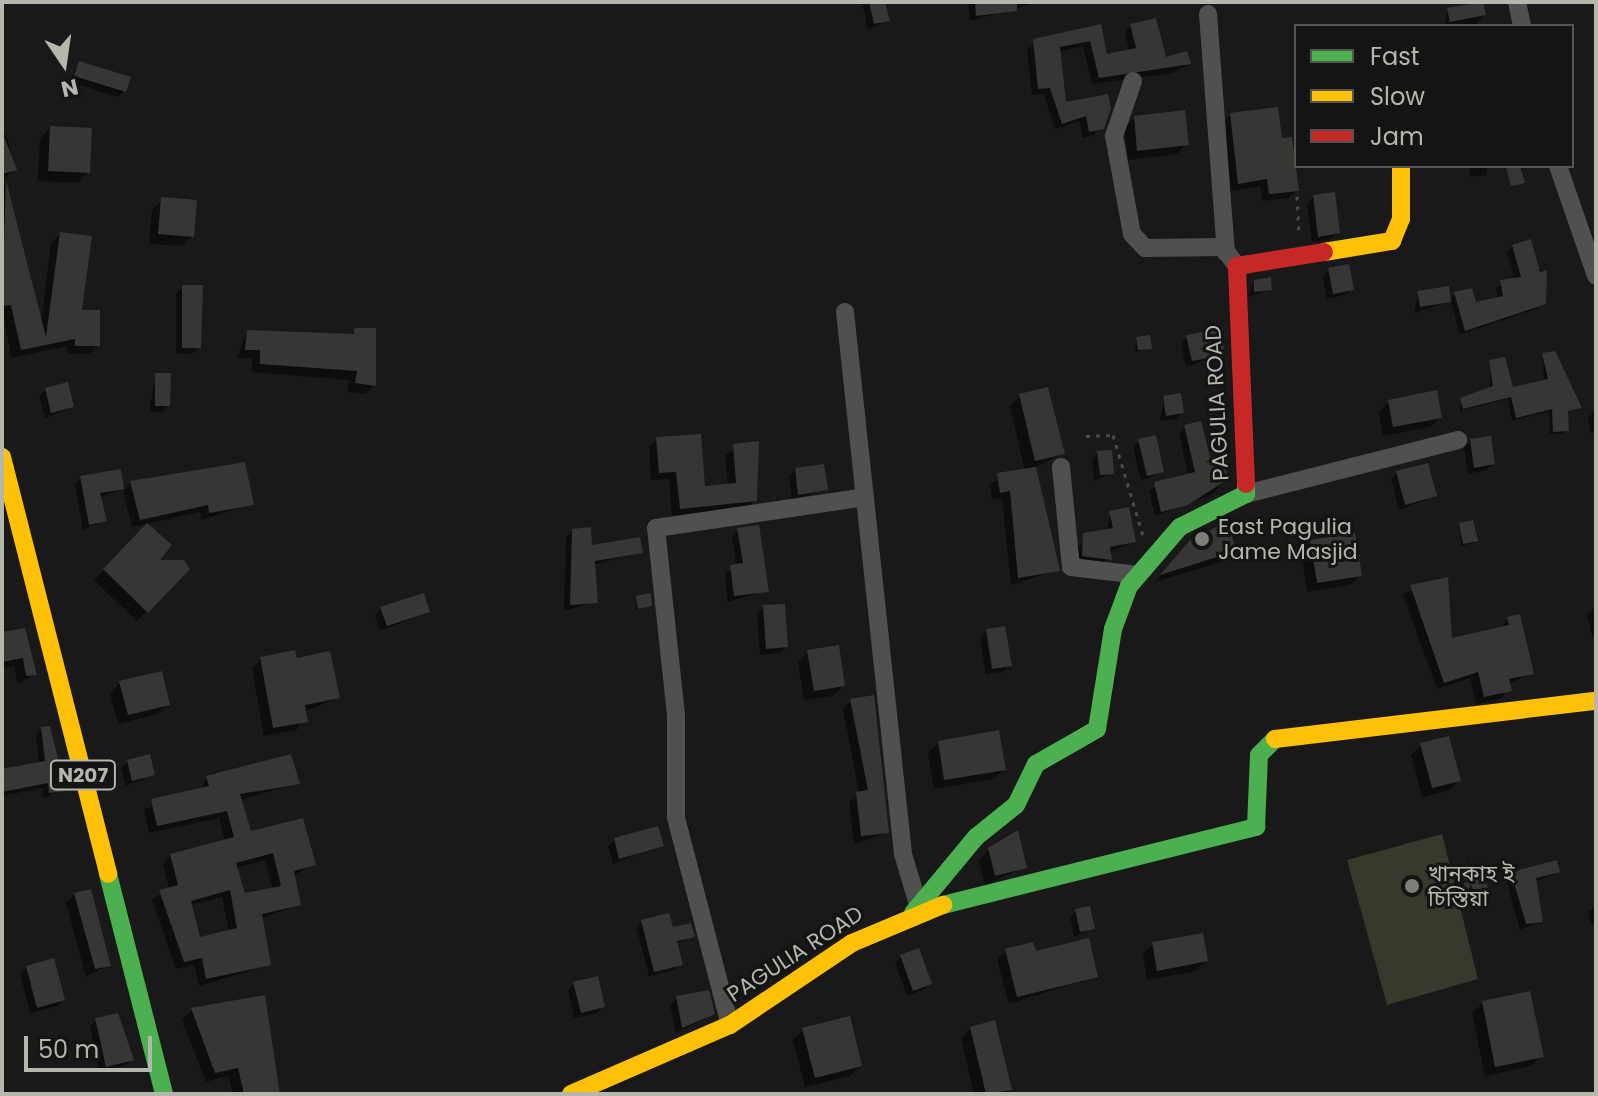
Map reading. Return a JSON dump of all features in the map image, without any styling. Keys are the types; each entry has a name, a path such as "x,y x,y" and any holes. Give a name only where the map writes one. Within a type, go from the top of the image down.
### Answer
{"main road":[{"path":"1232,259 1302,257 1392,241 1401,219 1401,168"},
{"name":"PAGULIA ROAD","path":"916,908 976,837 1016,805 1036,764 1097,729 1113,629 1138,575 1180,527 1246,494 1232,259"},
{"name":"N207","path":"2,457 6,488 164,1094"},
{"name":"PAGULIA ROAD","path":"571,1094 730,1025 852,943 916,908 1256,827 1259,755 1275,739 1596,701"}],"street":[{"path":"1517,2 1517,24"},
{"path":"1133,81 1114,136 1132,234 1145,248 1199,245 1232,259 1208,14"},
{"path":"1559,168 1596,276"},
{"path":"845,312 903,854 916,908"},
{"path":"1246,494 1458,440"},
{"path":"1061,467 1071,567 1138,575"},
{"path":"730,1025 676,817 676,715 656,528 865,497"}],"path":[{"path":"1297,196 1302,257"},
{"path":"1086,436 1113,435 1135,517 1158,553"}],"shaded area":[{"path":"1442,834 1478,979 1387,1005 1347,860"}],"building":[{"path":"869,2 885,2 890,21 874,24"},
{"path":"975,2 1017,2 1017,11 976,16"},
{"path":"1483,2 1486,15 1450,22 1447,8"},
{"path":"1156,18 1166,57 1187,51 1191,64 1099,78 1090,41 1060,47 1066,102 1108,94 1111,108 1104,129 1089,132 1086,116 1062,124 1050,88 1038,89 1033,39 1101,24 1107,54 1136,48 1130,24"},
{"path":"79,61 131,77 126,92 74,76"},
{"path":"1278,107 1282,138 1292,137 1299,191 1269,194 1267,179 1238,184 1230,113"},
{"path":"1185,110 1189,145 1137,151 1134,116"},
{"path":"50,126 92,128 90,173 48,171"},
{"path":"2,131 17,170 2,174"},
{"path":"1506,168 1521,168 1525,183 1511,186"},
{"path":"6,180 46,337 60,232 92,236 82,310 100,310 100,346 75,346 75,339 21,350 11,305 2,306"},
{"path":"1335,192 1340,233 1318,237 1313,195"},
{"path":"161,197 197,200 194,237 158,234"},
{"path":"1531,239 1540,272 1547,270 1546,304 1465,331 1454,292 1472,288 1476,302 1503,296 1500,280 1521,277 1512,245"},
{"path":"1349,264 1354,290 1333,294 1328,268"},
{"path":"1271,277 1272,290 1254,292 1254,280"},
{"path":"182,285 203,285 201,348 182,348"},
{"path":"1449,286 1451,302 1420,307 1417,291"},
{"path":"354,328 376,328 376,386 355,383 357,371 260,364 260,350 245,350 247,330 354,334"},
{"path":"1223,328 1224,355 1192,361 1186,335"},
{"path":"1150,335 1152,349 1138,350 1136,337"},
{"path":"1555,351 1582,408 1568,411 1569,431 1553,432 1552,409 1516,418 1511,397 1463,409 1460,398 1493,386 1489,360 1505,357 1513,387 1548,379 1542,353"},
{"path":"155,373 171,373 170,406 155,406"},
{"path":"68,382 74,407 51,413 45,388"},
{"path":"1048,387 1065,454 1035,461 1019,394"},
{"path":"1437,390 1442,418 1393,427 1388,400"},
{"path":"1181,393 1184,413 1166,416 1163,396"},
{"path":"1201,421 1211,461 1223,458 1228,479 1188,505 1161,512 1154,482 1195,472 1184,425"},
{"path":"701,434 705,486 736,483 733,444 759,441 757,501 680,509 676,472 659,473 656,437"},
{"path":"1156,435 1164,472 1147,476 1138,439"},
{"path":"1491,436 1495,464 1474,468 1470,439"},
{"path":"1112,450 1114,474 1100,475 1097,451"},
{"path":"245,462 254,505 209,513 208,505 140,520 130,481"},
{"path":"1428,463 1437,496 1405,505 1396,471"},
{"path":"824,464 828,490 798,495 795,468"},
{"path":"1036,467 1060,571 1018,578 1010,491 1000,493 997,473"},
{"path":"121,469 124,489 100,493 107,521 89,525 80,476"},
{"path":"1129,507 1136,542 1110,547 1112,560 1082,556 1083,533 1113,528 1109,511"},
{"path":"1473,520 1478,541 1463,544 1459,523"},
{"path":"1228,521 1236,551 1160,575 1190,540"},
{"path":"147,523 172,545 160,560 184,560 190,569 148,613 103,569"},
{"path":"759,525 769,592 734,596 730,565 743,563 737,528"},
{"path":"591,527 592,545 640,537 643,553 595,561 598,603 570,605 572,529"},
{"path":"1355,533 1362,576 1317,583 1310,540"},
{"path":"1448,577 1452,638 1509,625 1507,617 1520,614 1534,674 1509,679 1512,691 1484,697 1478,672 1444,683 1410,585"},
{"path":"424,593 430,612 387,626 380,607"},
{"path":"651,593 652,606 638,609 636,596"},
{"path":"785,604 788,647 766,649 763,605"},
{"path":"1005,626 1012,666 992,669 986,629"},
{"path":"25,628 37,675 26,676 23,658 2,662 2,632"},
{"path":"839,645 845,686 814,691 807,650"},
{"path":"295,650 297,658 330,651 340,698 305,705 308,722 273,728 260,657"},
{"path":"162,671 170,705 128,715 119,681"},
{"path":"874,695 889,833 861,836 856,792 868,790 850,699"},
{"path":"50,726 66,791 49,793 48,783 2,792 2,769 45,761 41,727"},
{"path":"999,730 1006,770 944,780 938,741"},
{"path":"1449,736 1461,781 1432,788 1420,743"},
{"path":"150,754 155,775 132,781 127,760"},
{"path":"291,754 300,784 240,794 251,831 303,818 316,865 294,871 301,905 262,914 271,965 206,979 202,958 184,962 159,890 178,885 170,854 234,837 227,811 157,826 151,799 209,786 206,776","holes":["273,853 281,886 245,893 236,863","230,890 237,928 200,937 191,901"]},
{"path":"658,826 664,846 619,859 614,838"},
{"path":"1018,830 1027,868 995,876 988,848"},
{"path":"1557,860 1560,872 1536,878 1543,922 1526,924 1511,872"},
{"path":"1485,877 1490,896 1468,902 1464,883"},
{"path":"91,889 111,966 95,969 74,893"},
{"path":"1090,906 1095,929 1080,932 1075,909"},
{"path":"669,913 673,927 691,923 695,937 677,941 683,965 654,972 641,920"},
{"path":"1203,933 1208,961 1157,971 1152,942"},
{"path":"1089,938 1098,977 1017,997 1005,949 1033,942 1036,951"},
{"path":"919,948 932,984 913,991 900,955"},
{"path":"54,958 65,1000 37,1008 26,966"},
{"path":"598,976 605,1007 581,1013 573,982"},
{"path":"709,990 715,1014 682,1028 676,996"},
{"path":"1530,991 1544,1057 1495,1067 1482,1001"},
{"path":"265,995 280,1094 244,1094 238,1068 215,1073 191,1008"},
{"path":"118,1013 134,1060 106,1067 95,1018"},
{"path":"850,1016 862,1066 815,1078 802,1028"},
{"path":"995,1020 1012,1090 986,1094 970,1027"}],"traffic: fast":[{"path":"913,913 976,837 1016,805 1036,764 1097,729 1113,629 1129,586 1180,527 1246,494 1246,484"},
{"path":"943,905 1256,827 1259,755 1275,739"},
{"path":"108,874 164,1094"}],"traffic: slow":[{"path":"1324,252 1392,241 1401,219 1401,168"},
{"path":"2,457 108,874"},
{"path":"1275,739 1596,701"},
{"path":"571,1094 730,1025 852,943 943,905"}],"traffic: jam":[{"path":"1246,484 1237,266 1324,252"}],"place":[{"name":"East Pagulia Jame Masjid","path":"1202,539"},
{"name":"খানকাহ ই চিস্তিয়া","path":"1412,886"}]}
